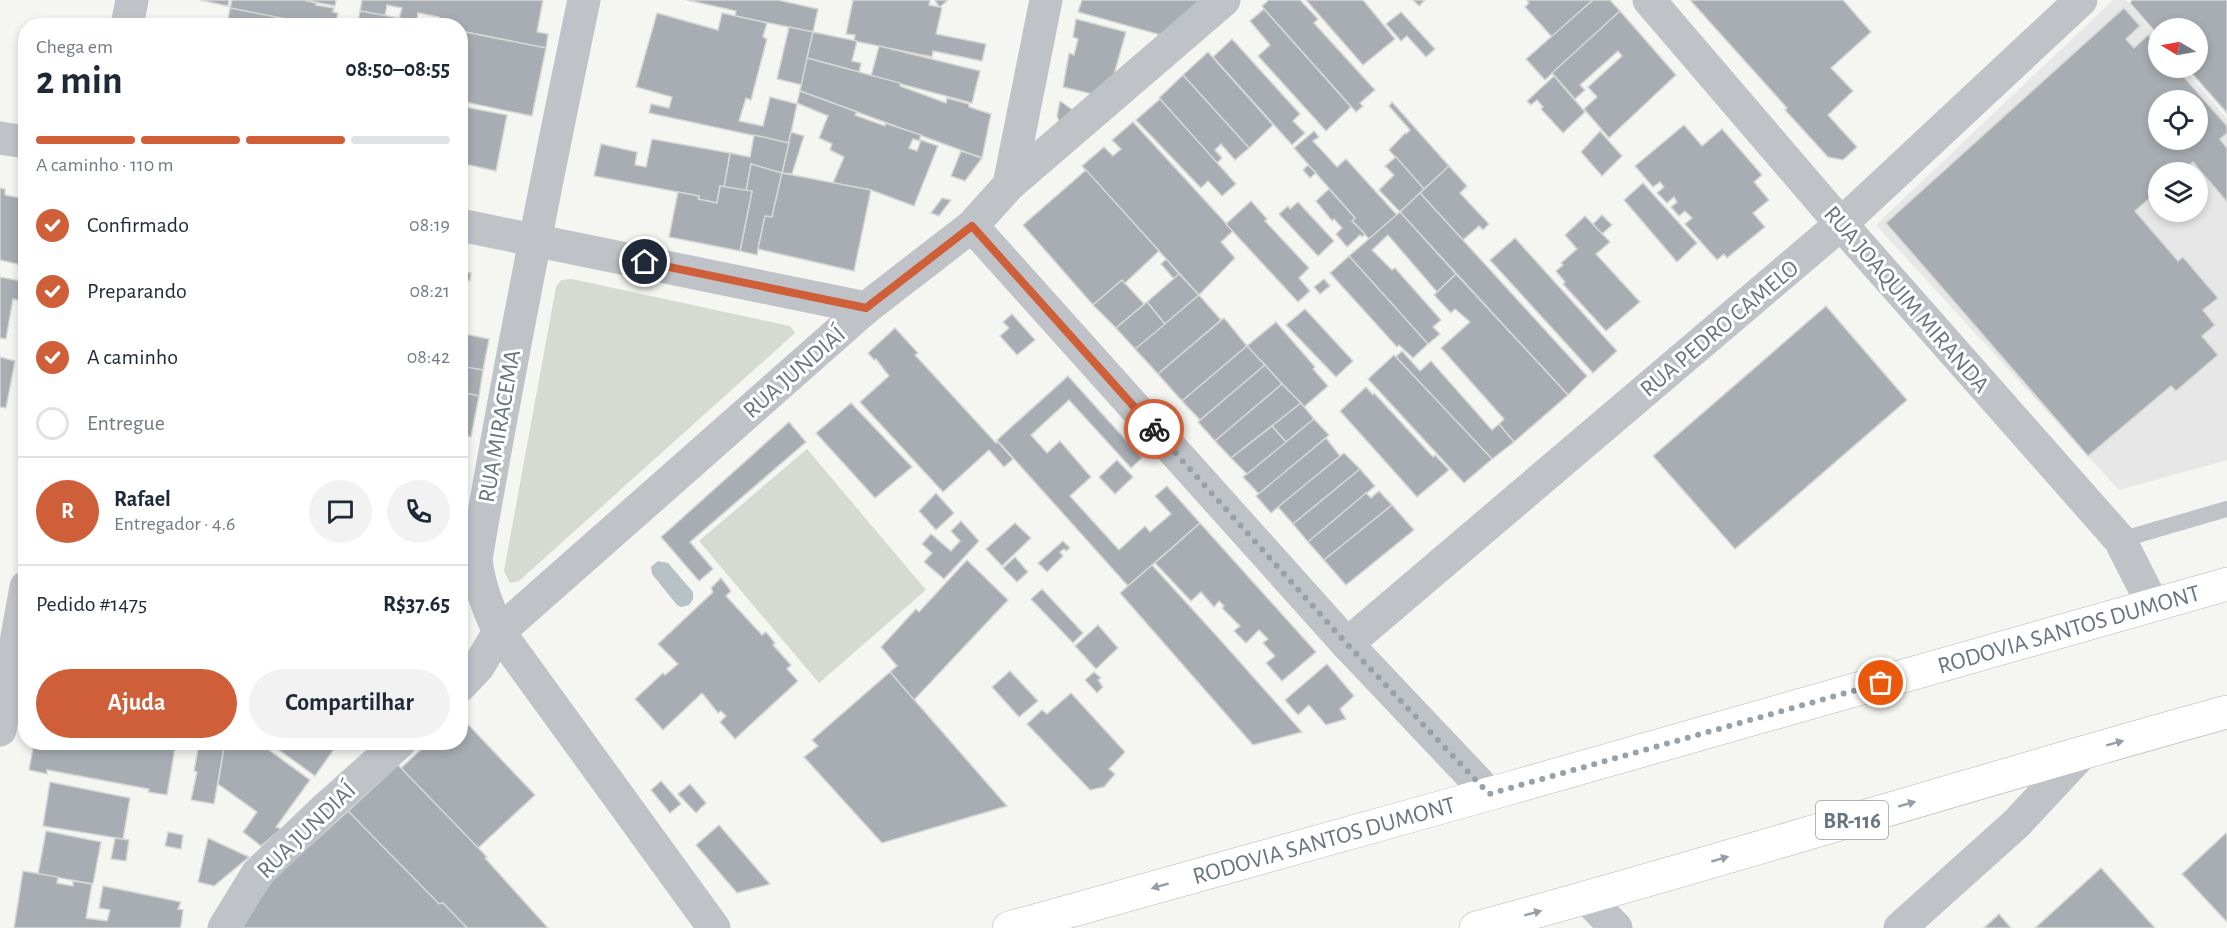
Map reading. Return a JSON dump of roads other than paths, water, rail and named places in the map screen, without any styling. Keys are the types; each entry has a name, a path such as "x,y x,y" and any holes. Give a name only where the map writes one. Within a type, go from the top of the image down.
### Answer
{"highway":[{"name":"RODOVIA SANTOS DUMONT","path":"1009,928 2227,584"},
{"name":"BR-116","path":"1476,928 1587,898 2227,712"}],"street":[{"path":"129,18 132,0"},
{"name":"RUA MIRACEMA","path":"584,0 534,239 476,559 483,594 499,632 714,928"},
{"path":"1009,185 1046,0"},
{"name":"RUA JUNDIAÍ","path":"468,678 478,668 499,632 866,308 972,226 1009,185 1224,0"},
{"name":"RUA JOAQUIM MIRANDA","path":"1648,0 1841,224 2120,540 2153,605"},
{"name":"RUA PEDRO CAMELO","path":"1347,644 1841,224 2081,0"},
{"path":"0,138 18,141"},
{"path":"972,226 1347,644 1489,794"},
{"path":"468,227 866,308"},
{"path":"0,730 18,631"},
{"name":"RUA JUNDIAÍ","path":"224,928 257,874 391,750"},
{"path":"1900,928 2017,824 2083,752"},
{"path":"1587,898 1616,928"}],"lane":[{"path":"2120,540 2227,509"}]}
